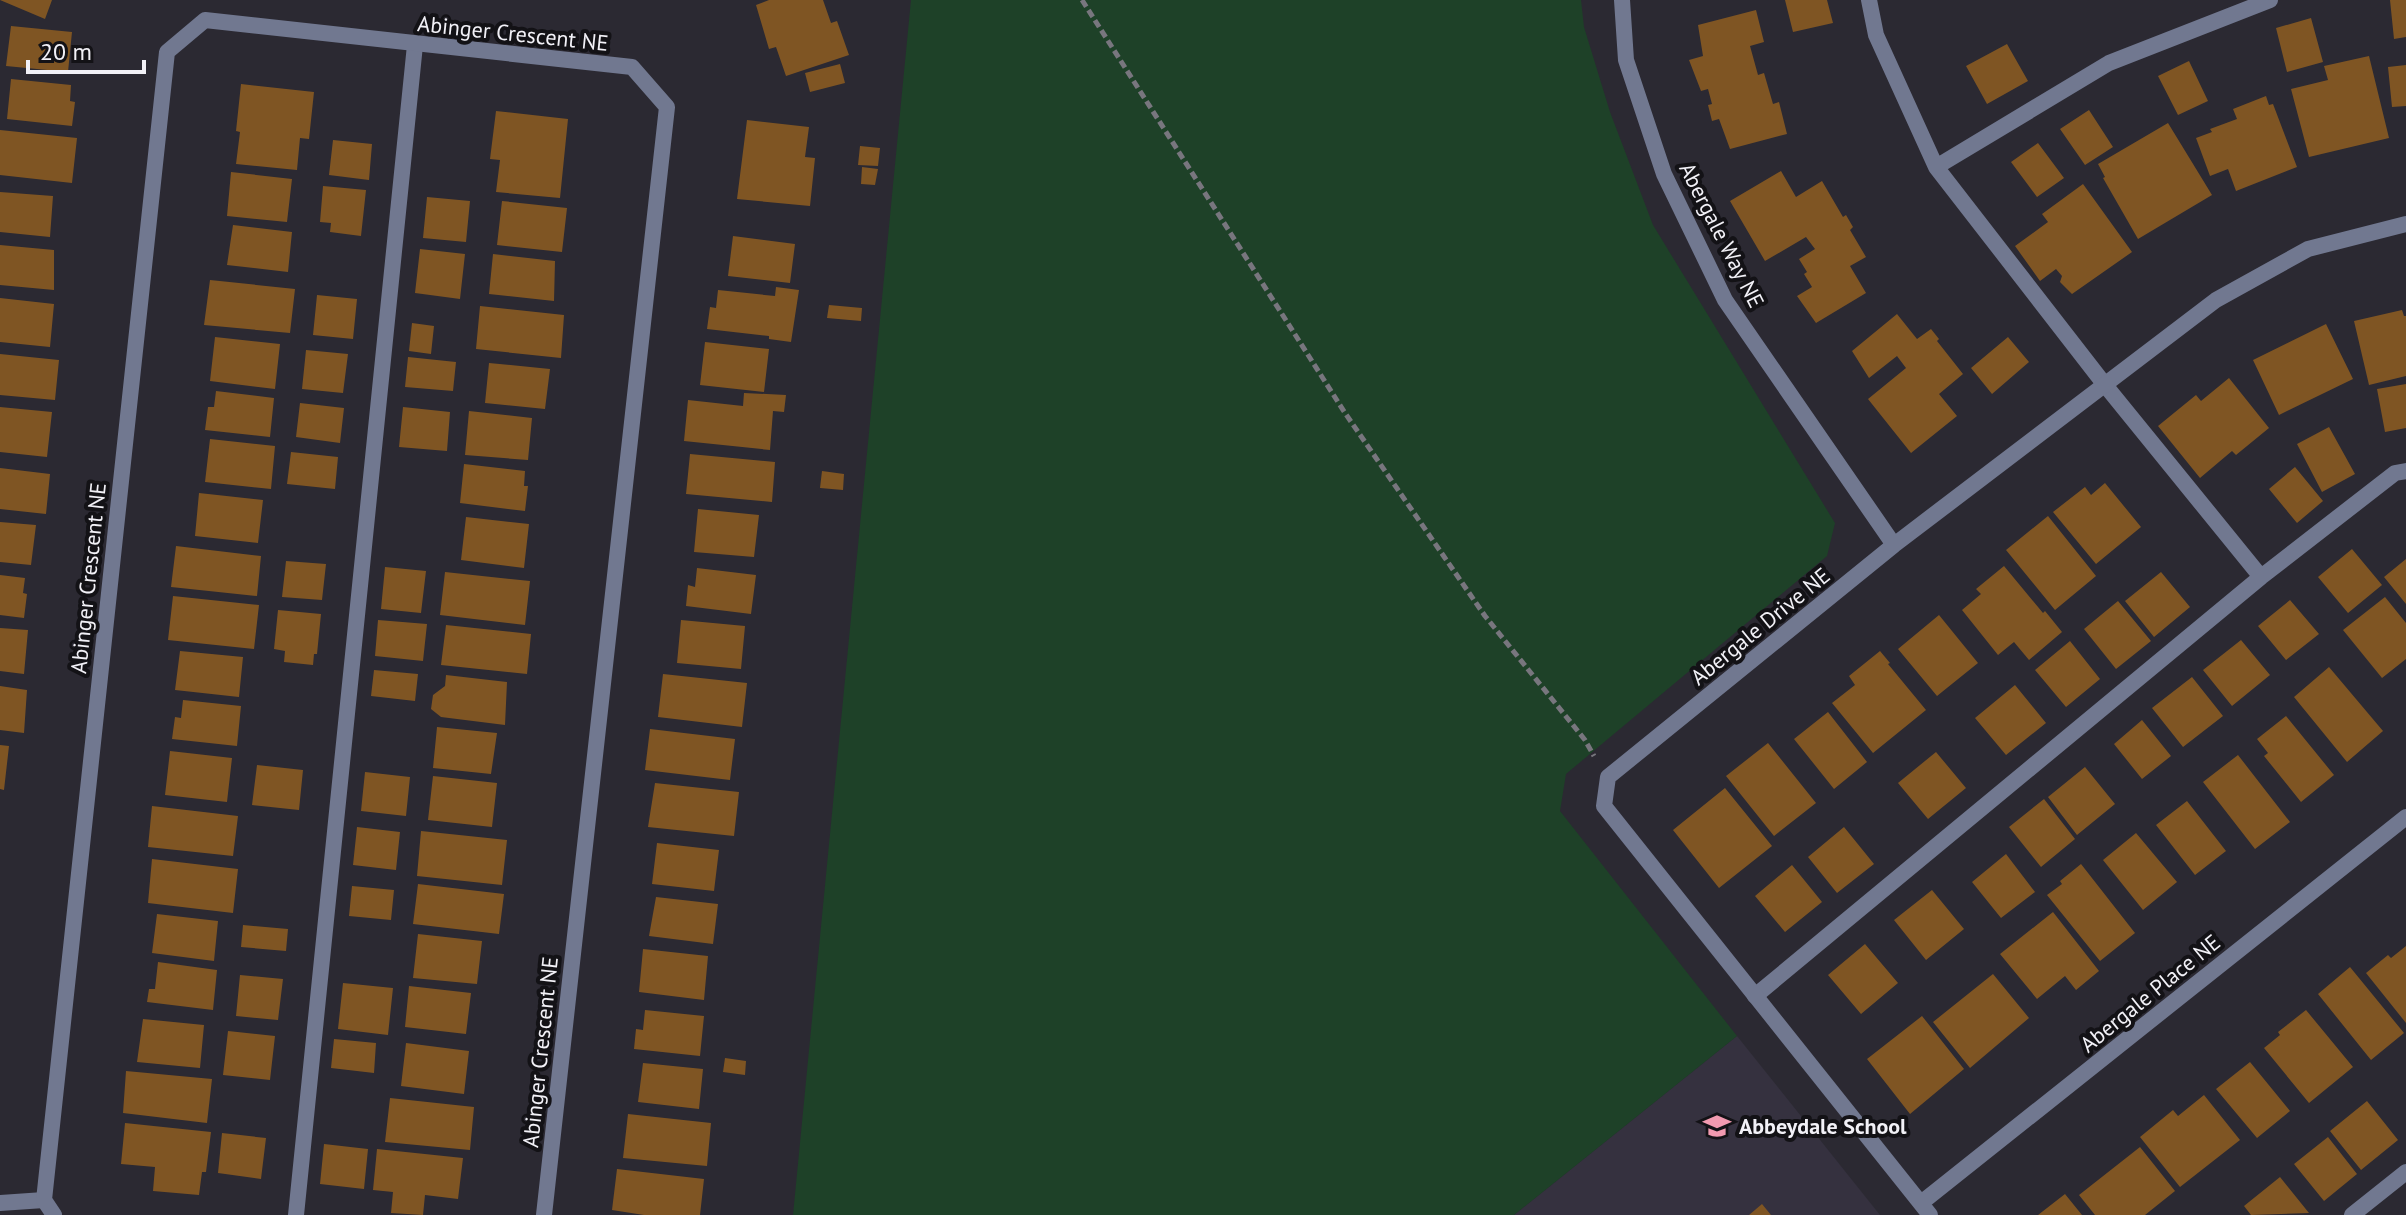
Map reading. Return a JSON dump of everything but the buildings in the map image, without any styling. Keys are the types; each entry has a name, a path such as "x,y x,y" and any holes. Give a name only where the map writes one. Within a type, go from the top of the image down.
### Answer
{"street":[{"name":"Abergale Way NE","path":"1622,0 1626,60 1664,174 1725,300 1894,545"},
{"path":"1869,0 1876,35 1936,167 2105,385 2261,577"},
{"path":"1936,167 2109,63 2270,0"},
{"name":"Abinger Crescent NE","path":"44,1200 167,52 205,20 632,67 667,107 544,1215"},
{"path":"296,1215 415,45"},
{"name":"Abergale Drive NE","path":"1608,777 1894,545 2216,300 2308,249 2406,224"},
{"path":"1755,996 2261,577 2395,473 2406,471"},
{"path":"1608,777 1604,806 1925,1209"},
{"name":"Abergale Place NE","path":"1925,1209 2406,817"},
{"path":"2352,1215 2406,1172"},
{"path":"0,1203 44,1200 54,1215"}],"path":[{"path":"1082,0 1345,413 1485,616 1585,740 1608,777"}],"shaded area":[{"name":"Abbeydale School","path":"1737,1036 1880,1215 1514,1215"}],"green space":[{"path":"911,0 1581,0 1584,27 1610,112 1653,225 1835,523 1827,556 1566,774 1560,811 1737,1036 1514,1215 793,1215"}],"place":[{"name":"Abbeydale School","path":"1717,1126"}]}
